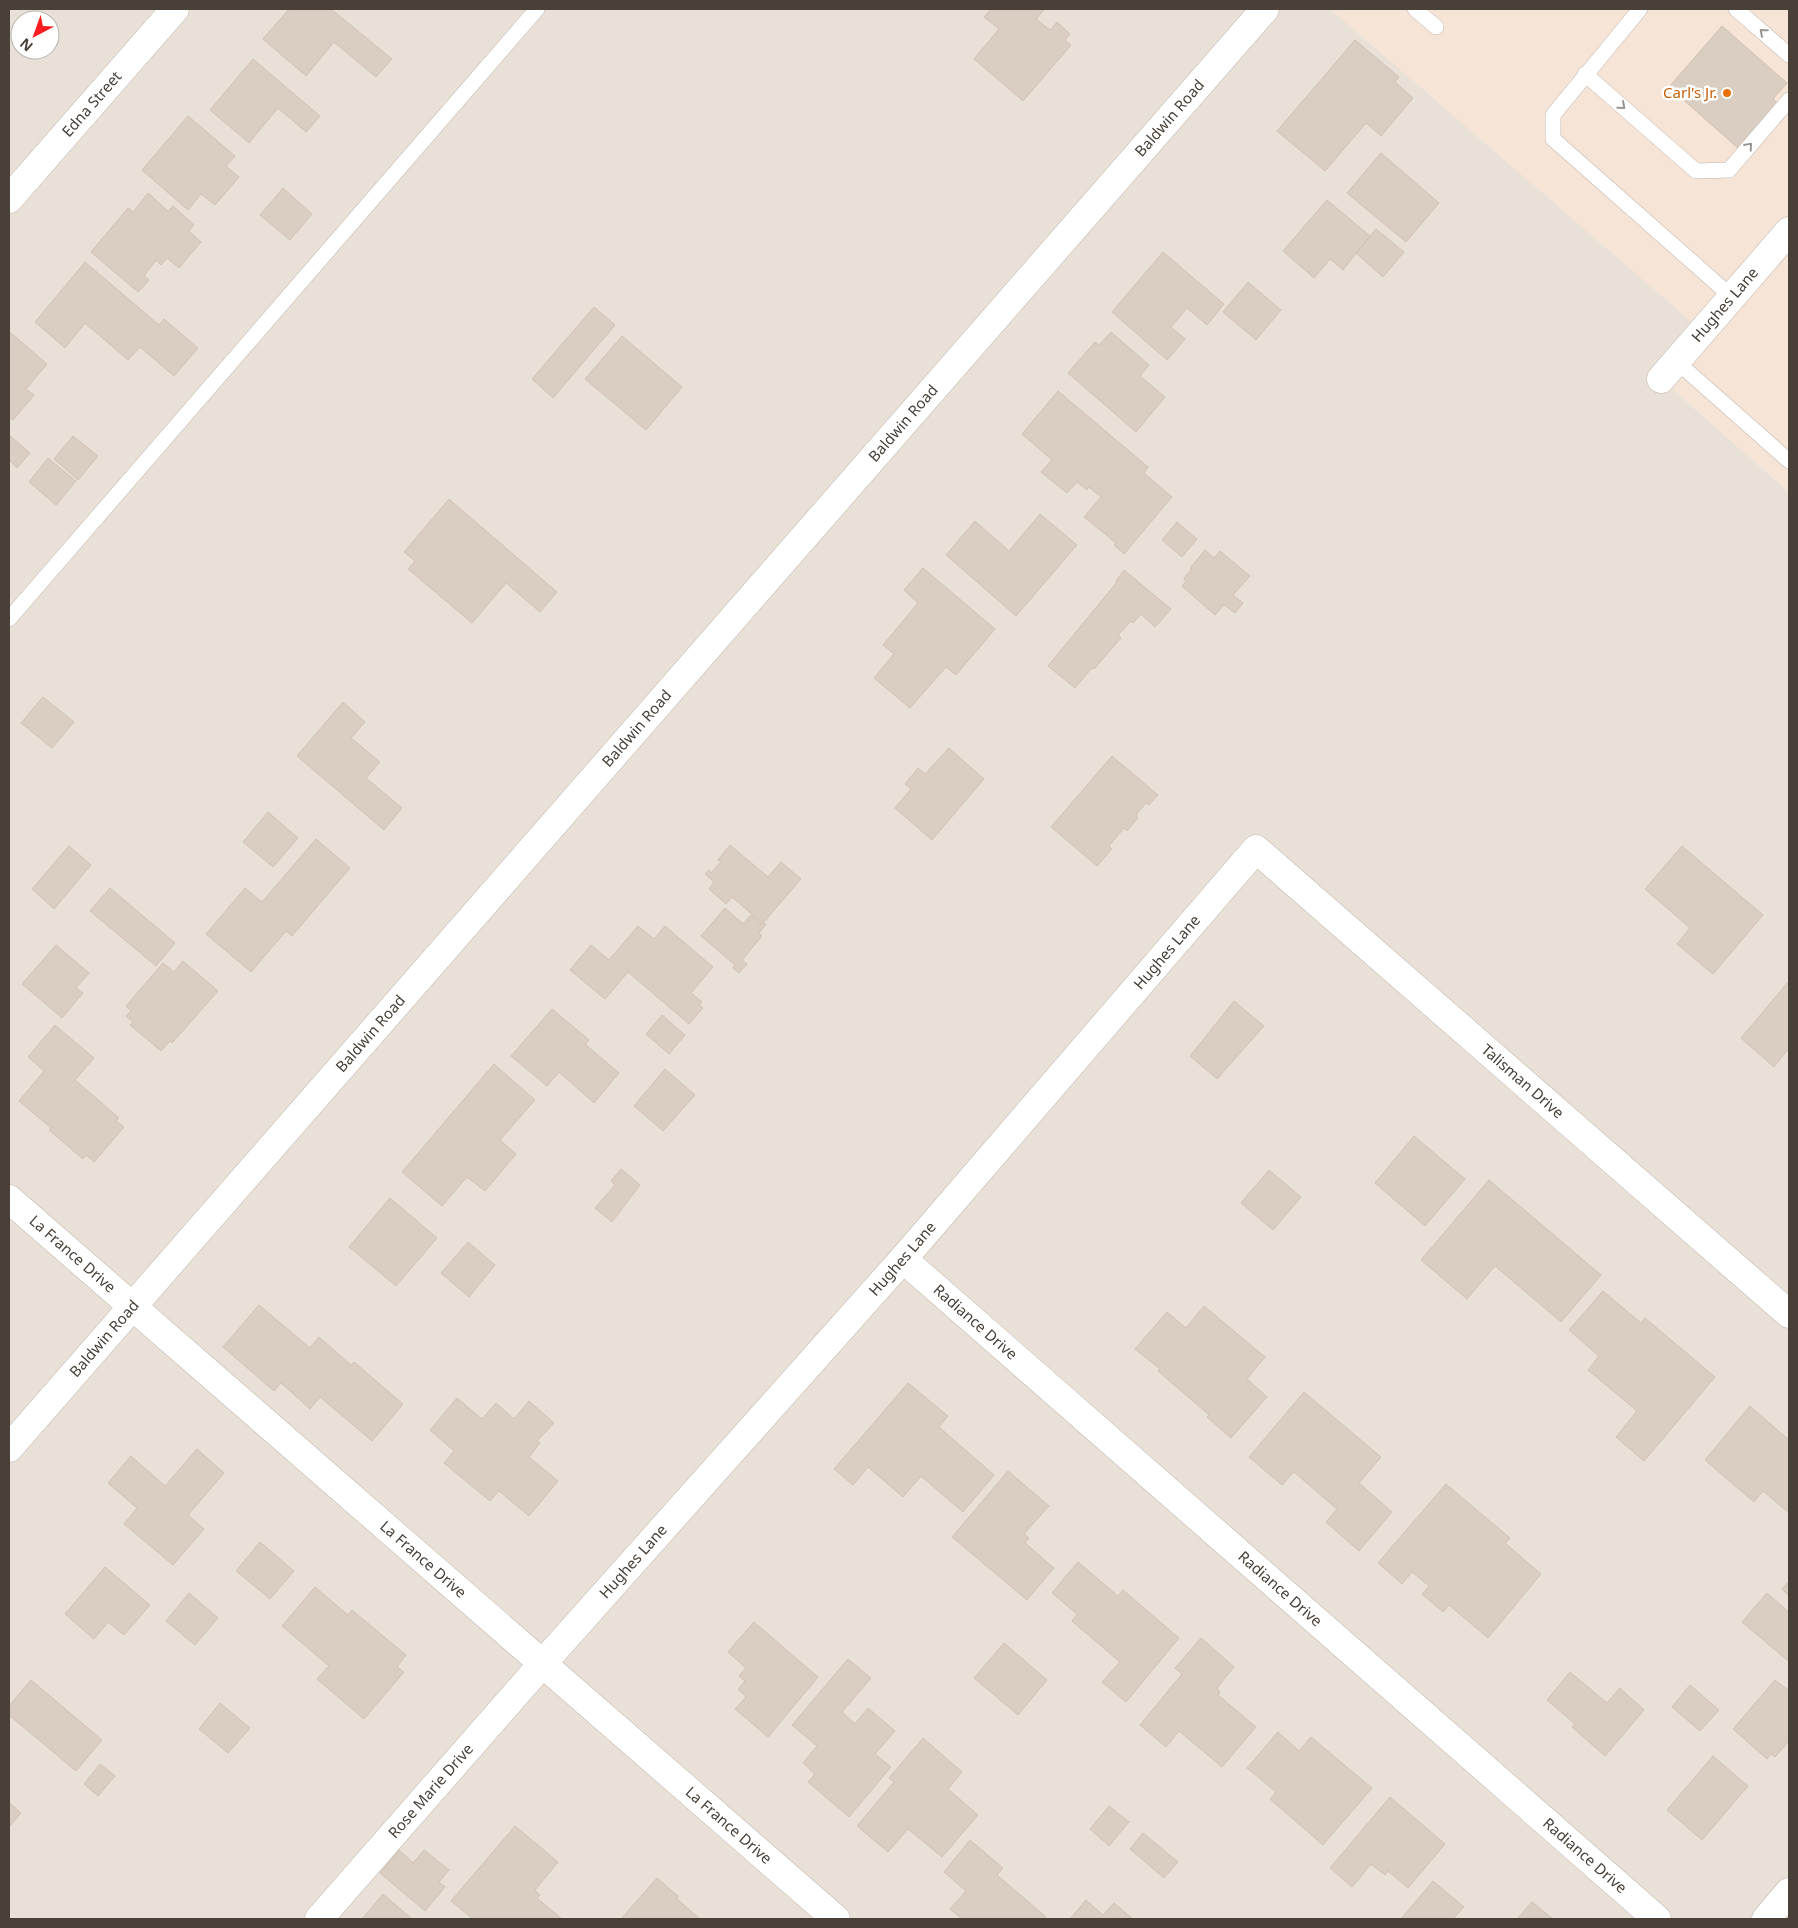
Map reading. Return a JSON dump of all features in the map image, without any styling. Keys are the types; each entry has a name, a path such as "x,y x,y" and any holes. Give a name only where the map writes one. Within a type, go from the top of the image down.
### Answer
{"street":[{"name":"Edna Street","path":"9,199 175,9"},
{"name":"Baldwin Road","path":"9,1448 1265,9"},
{"name":"Hughes Lane","path":"1668,370 1789,231"},
{"name":"Hughes Lane","path":"543,1664 904,1259 1256,848"},
{"name":"Talisman Drive","path":"1256,848 1789,1314"},
{"name":"La France Drive","path":"9,1199 836,1919"},
{"name":"Radiance Drive","path":"904,1259 1658,1919"},
{"name":"Rose Marie Drive","path":"319,1919 543,1664"},
{"path":"1766,1919 1789,1892"}],"lane":[{"path":"9,619 537,9"},
{"path":"1415,9 1436,26"},
{"path":"1640,9 1553,114 1553,139 1732,297"},
{"path":"1736,9 1789,54"},
{"path":"1585,74 1696,171 1729,170 1789,100"},
{"path":"1668,370 1789,461"}],"shaded area":[{"path":"9,9 1331,9 1703,331 1661,379 1789,492 1789,1919 9,1919"},
{"path":"1330,9 1789,9 1789,492 1661,379 1702,331"}],"building":[{"path":"289,9 331,9 392,59 376,77 334,42 306,76 263,39"},
{"path":"991,9 1045,9 1036,19 1050,30 1057,22 1070,34 1065,40 1071,45 1023,101 974,59 999,29 984,17"},
{"name":"Carl's Jr.","path":"1722,26 1787,83 1773,99 1781,106 1739,149 1669,87"},
{"path":"1355,40 1399,77 1395,82 1413,98 1381,136 1366,123 1325,171 1277,131"},
{"path":"253,59 320,116 306,132 278,108 249,143 210,110"},
{"path":"188,116 235,156 226,166 239,177 215,205 201,194 188,210 142,170"},
{"path":"1381,153 1439,203 1406,242 1347,193"},
{"path":"283,188 312,214 290,240 260,215"},
{"path":"148,193 168,211 173,206 194,225 189,231 201,242 179,268 167,258 161,265 156,260 144,276 149,280 138,292 91,252 128,208 133,212"},
{"path":"1327,200 1370,236 1343,270 1330,259 1314,278 1283,251"},
{"path":"1376,229 1404,252 1383,277 1356,253"},
{"path":"1163,252 1224,304 1207,325 1187,308 1171,327 1185,339 1167,360 1112,312"},
{"path":"85,262 159,325 164,319 198,348 174,376 140,347 128,360 85,323 65,348 35,322"},
{"path":"1248,282 1281,310 1256,340 1223,312"},
{"path":"594,307 615,325 553,398 532,379"},
{"path":"1111,332 1149,365 1140,376 1165,397 1136,432 1068,373 1095,342 1099,345"},
{"path":"11,333 47,364 26,389 34,395 13,420 9,417 9,336"},
{"path":"622,336 682,387 646,430 585,379"},
{"path":"1058,391 1148,467 1144,473 1172,497 1124,554 1114,545 1116,543 1084,517 1101,497 1089,487 1087,490 1077,482 1067,493 1041,472 1052,460 1022,434"},
{"path":"9,435 30,453 17,468 9,460"},
{"path":"73,436 98,456 78,480 54,459"},
{"path":"48,458 76,481 56,505 29,482"},
{"path":"449,499 557,592 540,612 506,583 472,623 408,569 415,561 404,552"},
{"path":"1040,514 1077,545 1016,616 946,555 975,521 1009,551"},
{"path":"1177,522 1197,539 1182,557 1162,540"},
{"path":"1205,550 1214,558 1220,551 1250,576 1233,595 1243,603 1235,613 1224,605 1215,615 1182,586 1186,581 1184,578 1192,569 1190,568"},
{"path":"923,568 995,629 956,675 946,667 910,708 874,678 894,654 883,645 918,603 904,590"},
{"path":"1124,570 1171,609 1155,627 1141,614 1133,623 1131,621 1118,635 1121,638 1075,688 1048,666 1117,582"},
{"path":"43,697 74,722 52,748 21,723"},
{"path":"343,702 365,722 351,738 380,762 366,778 402,808 384,830 297,756"},
{"path":"949,748 984,779 932,840 895,808 911,789 905,784 918,768 925,774"},
{"path":"1112,756 1158,795 1149,805 1146,803 1136,815 1138,818 1127,831 1124,828 1109,846 1112,849 1097,866 1051,827"},
{"path":"268,812 298,838 273,867 243,842"},
{"path":"316,839 350,868 292,936 286,931 251,972 206,934 245,888 262,902"},
{"path":"730,845 768,877 781,862 801,879 763,923 766,924 759,933 762,936 742,960 747,964 739,973 733,968 735,965 701,936 725,908 743,924 751,915 762,923 732,897 726,904 709,889 714,882 705,874 709,870 711,873 721,862 718,860"},
{"path":"69,846 91,865 54,909 32,889"},
{"path":"1682,846 1763,915 1713,974 1677,944 1690,928 1645,889"},
{"path":"110,888 175,943 156,966 90,911"},
{"path":"638,926 654,939 665,926 713,967 691,993 702,1002 699,1005 703,1008 689,1024 628,972 605,999 570,970 591,945 609,960"},
{"path":"56,945 89,973 76,988 83,993 62,1018 22,984"},
{"path":"183,961 218,991 172,1043 170,1041 161,1051 130,1025 133,1022 126,1016 131,1011 126,1006 163,963 174,972"},
{"path":"1789,981 1789,1048 1774,1067 1741,1038"},
{"path":"1234,1001 1264,1026 1217,1079 1190,1056"},
{"path":"552,1009 589,1040 585,1044 619,1073 594,1103 559,1072 547,1086 511,1056"},
{"path":"662,1015 685,1035 669,1054 646,1034"},
{"path":"55,1025 94,1058 75,1080 119,1118 116,1121 124,1127 94,1162 86,1155 83,1159 19,1101 44,1071 28,1057"},
{"path":"494,1064 535,1100 500,1140 516,1154 485,1191 467,1177 442,1206 402,1172"},
{"path":"665,1069 695,1095 663,1131 634,1106"},
{"path":"1414,1136 1465,1179 1425,1226 1375,1183"},
{"path":"621,1169 640,1185 612,1222 595,1208 615,1185 611,1181"},
{"path":"1269,1170 1301,1197 1273,1230 1241,1203"},
{"path":"1489,1180 1601,1275 1561,1322 1495,1266 1467,1299 1421,1260"},
{"path":"390,1198 437,1238 396,1286 349,1247"},
{"path":"468,1242 495,1265 469,1297 441,1273"},
{"path":"1603,1291 1641,1323 1645,1318 1715,1377 1644,1461 1616,1437 1637,1411 1588,1370 1599,1356 1569,1330"},
{"path":"259,1305 310,1348 319,1337 351,1365 354,1362 403,1404 372,1441 320,1397 310,1409 281,1383 274,1391 223,1347"},
{"path":"1204,1306 1265,1357 1247,1379 1267,1397 1231,1438 1207,1417 1209,1415 1158,1371 1160,1369 1135,1349 1167,1312 1186,1328"},
{"path":"908,1383 948,1416 939,1427 994,1475 963,1512 921,1476 903,1497 868,1467 853,1485 834,1469"},
{"path":"1304,1392 1381,1457 1359,1483 1392,1512 1359,1551 1326,1522 1337,1509 1294,1472 1282,1485 1249,1457"},
{"path":"457,1398 482,1419 496,1403 514,1419 529,1401 554,1423 537,1441 540,1443 529,1457 558,1481 529,1516 499,1491 490,1501 444,1463 454,1451 430,1430"},
{"path":"1750,1406 1789,1440 1789,1513 1763,1491 1754,1502 1705,1460"},
{"path":"197,1449 224,1473 188,1515 204,1529 173,1565 124,1524 137,1508 108,1483 131,1456 165,1486"},
{"path":"1008,1471 1049,1506 1024,1534 1029,1538 1025,1543 1054,1568 1027,1600 952,1537"},
{"path":"1446,1484 1510,1538 1505,1543 1541,1574 1488,1638 1449,1605 1443,1612 1422,1594 1429,1586 1412,1572 1402,1584 1378,1563"},
{"path":"260,1542 294,1571 270,1599 236,1571"},
{"path":"1078,1562 1118,1596 1123,1590 1179,1638 1126,1702 1102,1682 1120,1662 1072,1621 1077,1614 1052,1593"},
{"path":"105,1567 150,1605 124,1635 108,1622 94,1639 65,1614"},
{"path":"1789,1581 1789,1596 1782,1589"},
{"path":"315,1587 348,1615 352,1610 406,1655 397,1667 404,1672 364,1719 317,1679 329,1666 282,1626"},
{"path":"189,1593 218,1618 195,1645 166,1621"},
{"path":"1767,1593 1789,1612 1789,1657 1787,1660 1742,1622"},
{"path":"754,1622 818,1677 768,1737 735,1709 746,1697 738,1689 745,1681 739,1676 746,1668 728,1652"},
{"path":"1201,1638 1234,1667 1217,1688 1220,1692 1218,1695 1256,1727 1222,1767 1179,1731 1166,1747 1140,1725 1182,1674 1175,1668"},
{"path":"1004,1643 1047,1680 1018,1715 974,1678"},
{"path":"848,1659 871,1678 842,1712 855,1724 868,1708 895,1731 875,1754 891,1767 849,1817 808,1782 815,1774 803,1763 817,1746 792,1725"},
{"path":"1570,1672 1607,1703 1620,1688 1644,1710 1605,1756 1572,1727 1575,1724 1547,1700"},
{"path":"31,1680 102,1740 76,1771 9,1715 9,1706"},
{"path":"1775,1680 1789,1691 1789,1741 1775,1757 1771,1754 1767,1759 1733,1729"},
{"path":"1690,1685 1719,1710 1700,1731 1672,1707"},
{"path":"220,1703 250,1728 228,1753 199,1729"},
{"path":"1278,1732 1299,1751 1311,1737 1372,1788 1323,1845 1270,1799 1276,1792 1247,1768"},
{"path":"923,1738 962,1772 948,1789 978,1815 942,1857 908,1829 888,1852 857,1826 894,1782 889,1778"},
{"path":"1713,1756 1748,1786 1702,1840 1667,1810"},
{"path":"100,1764 115,1776 98,1796 84,1784"},
{"path":"1390,1797 1445,1844 1408,1888 1388,1871 1385,1875 1371,1864 1352,1887 1330,1868"},
{"path":"9,1802 21,1813 9,1827"},
{"path":"1109,1806 1129,1822 1109,1846 1090,1829"},
{"path":"515,1826 558,1862 535,1890 540,1895 537,1898 562,1919 473,1919 451,1901"},
{"path":"1143,1833 1178,1862 1164,1878 1130,1849"},
{"path":"970,1840 1003,1868 997,1875 1046,1917 1045,1919 962,1919 950,1909 966,1891 944,1872"},
{"path":"399,1850 413,1863 424,1850 449,1870 439,1882 445,1887 425,1911 380,1873"},
{"path":"657,1878 678,1896 677,1899 700,1919 621,1919"},
{"path":"1433,1881 1464,1907 1453,1919 1401,1919"},
{"path":"383,1894 412,1919 362,1919"},
{"path":"1086,1900 1103,1915 1114,1903 1133,1919 1070,1919"},
{"path":"1532,1902 1553,1919 1517,1919"}],"place":[{"name":"Carl's Jr.","path":"1727,93"}]}
